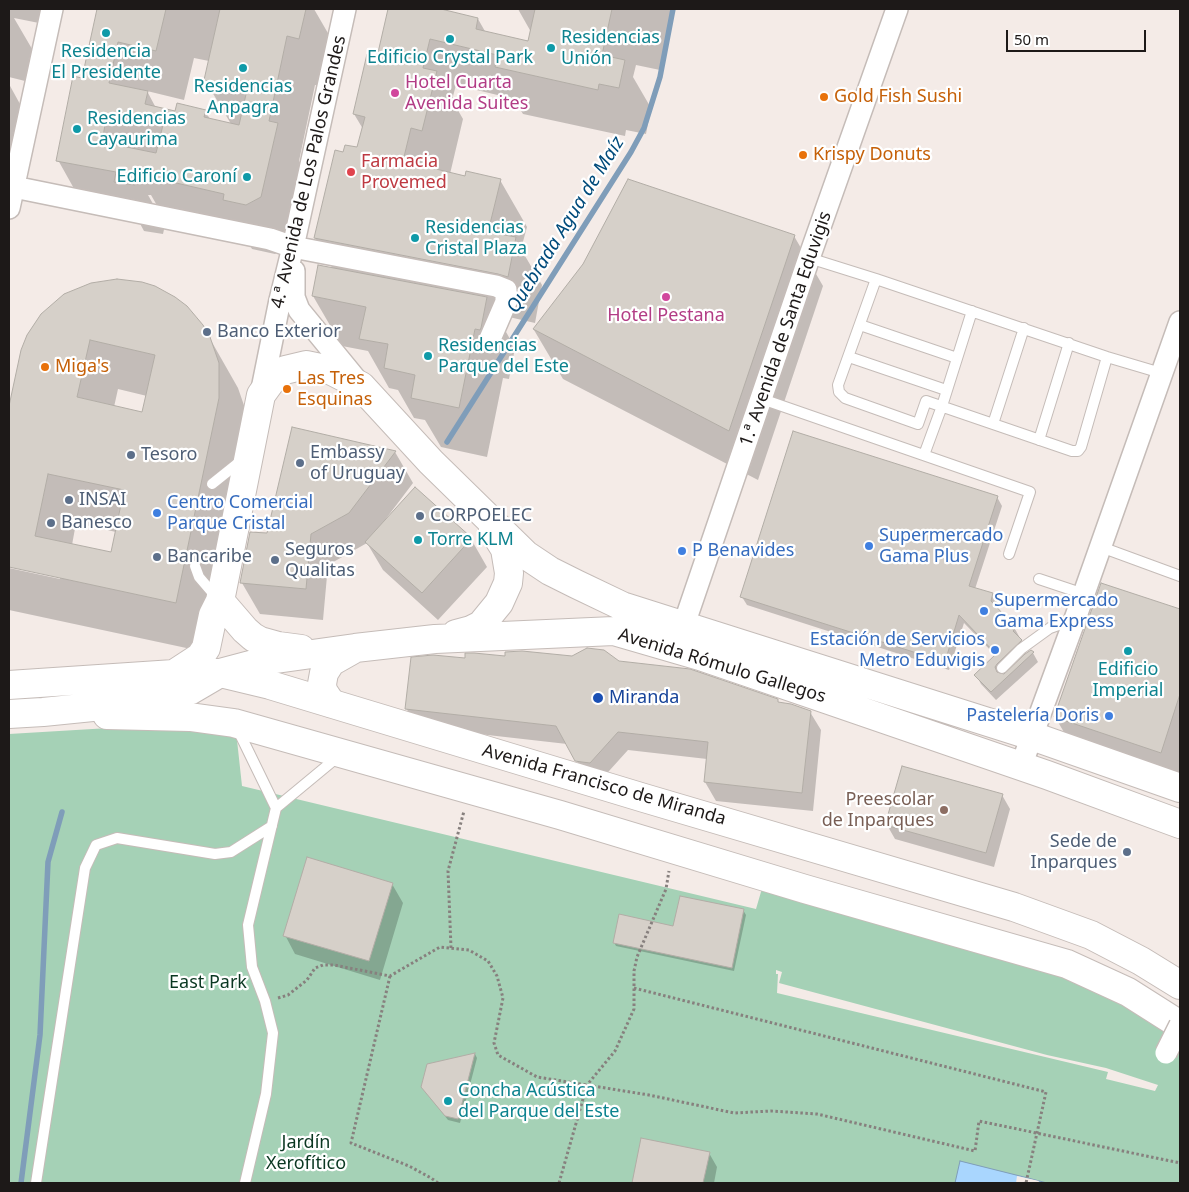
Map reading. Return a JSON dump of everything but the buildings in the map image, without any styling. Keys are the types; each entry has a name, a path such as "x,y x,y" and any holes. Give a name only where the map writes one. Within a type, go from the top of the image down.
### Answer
{"main road":[{"name":"4.ª Avenida de Los Palos Grandes","path":"174,674 193,663 206,648 213,615 220,601 261,395 274,377 285,370 306,365 330,370 361,386"},
{"name":"Avenida Rómulo Gallegos","path":"361,386 471,502 526,554 550,571 680,637 1020,766 1180,824"},
{"path":"435,639 471,630 481,625 499,603 508,583 509,573 505,549 498,536 471,502"},
{"path":"220,601 245,630 260,641 304,649 355,648"},
{"name":"Avenida Rómulo Gallegos","path":"43,712 162,700 191,690 220,673 269,660 435,639 614,631 680,637 1032,736 1180,788"},
{"path":"331,703 323,691 324,673 331,662 355,648"},
{"name":"Avenida Francisco de Miranda","path":"9,685 174,674 220,673 270,685 1014,907 1091,935 1141,961 1180,985"},
{"path":"9,714 43,712 190,717 234,723 1067,964 1128,992 1180,1025"}],"street":[{"path":"9,208 11,186 52,9"},
{"name":"4.ª Avenida de Los Palos Grandes","path":"261,395 280,300 345,9"},
{"name":"1.ª Avenida de Santa Eduvigis","path":"680,637 809,258 897,9"},
{"path":"11,186 270,239 293,247 496,286 506,290 506,302 490,339"},
{"path":"293,247 294,297 299,310 361,386"},
{"path":"1020,766 1101,547 1180,322"},
{"path":"1166,1052 1180,1025"}],"lane":[{"path":"809,258 876,278 1069,342 1108,357 1162,373"},
{"path":"876,278 838,385 839,392 845,398 918,424 926,401 1072,451 1078,451 1081,447 1108,357"},
{"path":"924,455 942,406 972,311"},
{"path":"860,325 957,358"},
{"path":"993,424 1024,328"},
{"path":"1039,440 1069,342"},
{"path":"849,357 946,390"},
{"path":"762,399 1030,492 1009,554"},
{"path":"212,484 248,455"},
{"path":"1101,547 1180,576"},
{"path":"196,566 200,577 220,601"},
{"path":"1039,579 1084,594"},
{"path":"1002,668 1021,649 1050,628 1075,619"},
{"path":"234,723 276,808"},
{"path":"245,1183 266,1094 273,1033 252,967 248,925 276,808 343,753"},
{"path":"36,1183 85,868 96,845 117,838 215,854 231,852 272,826"}],"path":[{"path":"451,948 448,871 470,790"},
{"path":"559,1183 587,1085 615,1051 634,1010 634,970 637,957 666,889 674,849"},
{"path":"264,1001 288,995 306,980 316,968 323,965 334,965 390,976 440,947 469,950 488,961 497,976 503,998 494,1043 498,1055 538,1077 649,1095 734,1113 772,1111 817,1114 975,1151 979,1121 1180,1163"},
{"path":"390,976 351,1143 409,1166 438,1183"},
{"path":"634,988 1046,1092 1026,1183"}],"green space":[{"name":"East Park","path":"126,727 236,731 242,786 756,909 763,885 1066,970 1180,1035 1180,1183 9,1183 9,734","holes":["776,970 782,972 779,983 1047,1055 1106,1068 1158,1085 1155,1091 1106,1079 1108,1072 777,993 778,974 776,974"]}],"water":[{"path":"960,1161 1028,1178 1047,1183 955,1183"}],"pier":[{"path":"1017,1176 1039,1181 1038,1183 1016,1183"}],"waterway":[{"name":"Quebrada Agua de Maíz","path":"447,442 631,152 644,128 660,77 673,9"},
{"path":"21,1183 40,1035 48,862 62,812"}],"place":[{"name":"Residencia El Presidente","path":"106,33"},
{"name":"Edificio Crystal Park","path":"450,39"},
{"name":"Residencias Unión","path":"551,48"},
{"name":"Residencias Anpagra","path":"243,68"},
{"name":"Hotel Cuarta Avenida Suites","path":"395,93"},
{"name":"Gold Fish Sushi","path":"824,97"},
{"name":"Residencias Cayaurima","path":"77,129"},
{"name":"Krispy Donuts","path":"803,155"},
{"name":"Farmacia Provemed","path":"351,172"},
{"name":"Edificio Caroní","path":"247,177"},
{"name":"Residencias Cristal Plaza","path":"415,238"},
{"name":"Hotel Pestana","path":"666,297"},
{"name":"Banco Exterior","path":"207,332"},
{"name":"Residencias Parque del Este","path":"428,356"},
{"name":"Miga's","path":"45,367"},
{"name":"Las Tres Esquinas","path":"287,389"},
{"name":"Tesoro","path":"131,455"},
{"name":"Embassy of Uruguay","path":"300,463"},
{"name":"INSAI","path":"69,500"},
{"name":"Centro Comercial Parque Cristal","path":"157,513"},
{"name":"CORPOELEC","path":"420,516"},
{"name":"Banesco","path":"51,523"},
{"name":"Torre KLM","path":"418,540"},
{"name":"Supermercado Gama Plus","path":"869,546"},
{"name":"P Benavides","path":"682,551"},
{"name":"Bancaribe","path":"157,557"},
{"name":"Seguros Qualitas","path":"275,560"},
{"name":"Supermercado Gama Express","path":"984,611"},
{"name":"Estación de Servicios Metro Eduvigis","path":"995,650"},
{"name":"Edificio Imperial","path":"1128,651"},
{"name":"Miranda","path":"598,698"},
{"name":"Pastelería Doris","path":"1109,716"},
{"name":"Preescolar de Inparques","path":"944,810"},
{"name":"Sede de Inparques","path":"1127,852"},
{"name":"Concha Acústica del Parque del Este","path":"448,1101"}],"park label":[{"name":"Jardín Xerofítico","path":"306,1153"}]}
